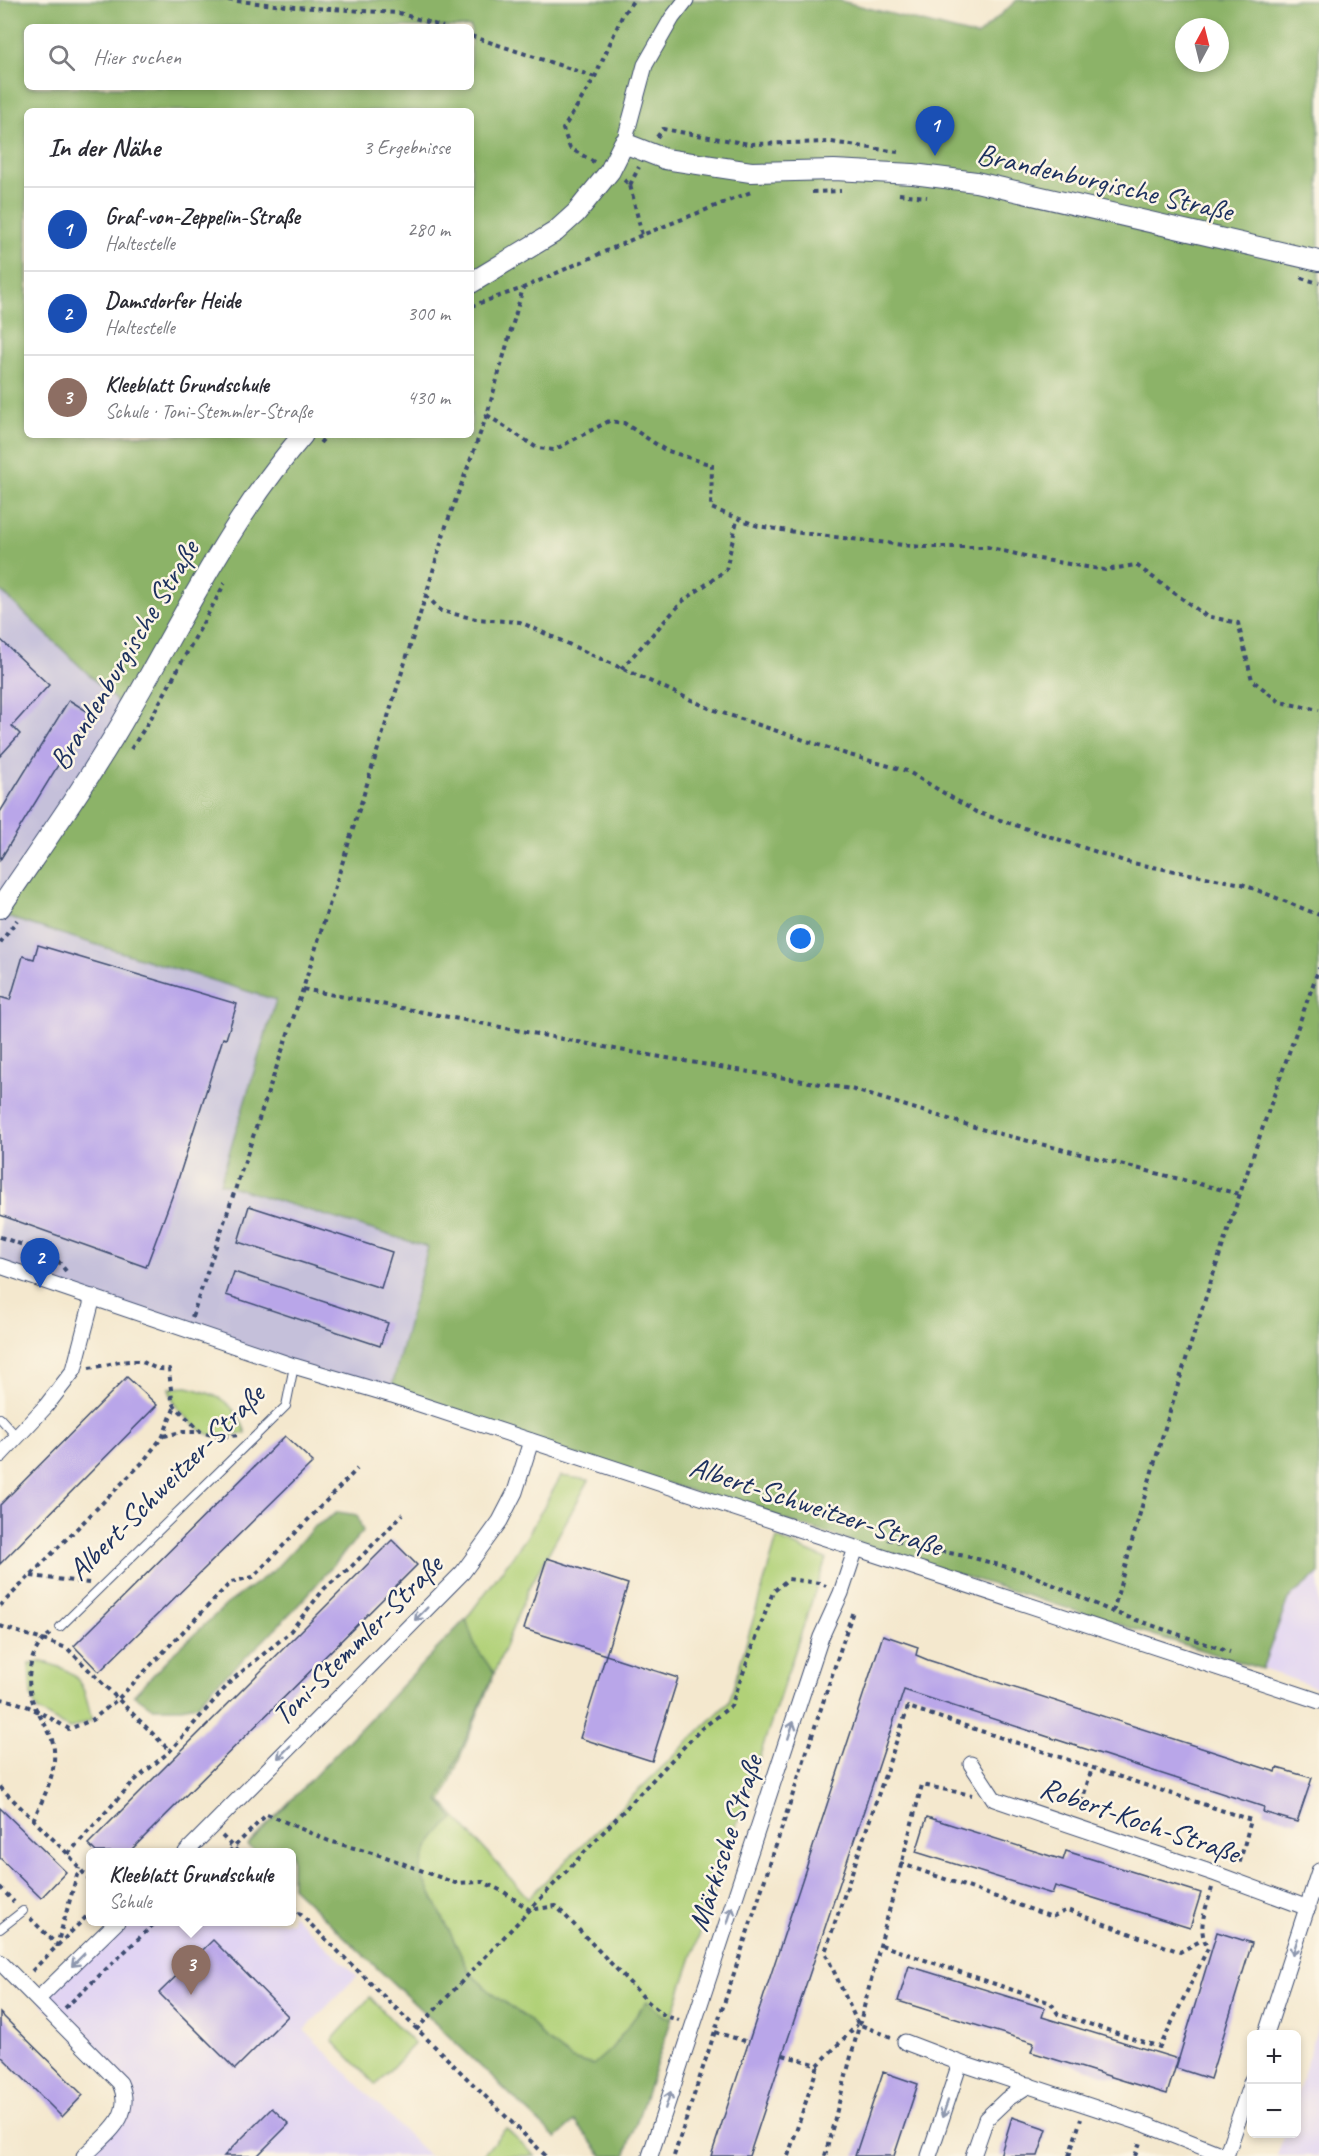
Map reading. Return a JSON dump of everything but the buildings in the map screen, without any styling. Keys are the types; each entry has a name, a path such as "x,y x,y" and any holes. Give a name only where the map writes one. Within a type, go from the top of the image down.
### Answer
{"street":[{"path":"474,281 555,232 582,207 610,171 624,143 645,65 672,18 686,0"},
{"name":"Brandenburgische Straße","path":"624,143 665,159 751,172 834,170 890,172 976,182 1319,261"},
{"name":"Brandenburgische Straße","path":"0,908 62,817 128,712 246,511 301,438"},
{"name":"Albert-Schweitzer-Straße","path":"0,1266 294,1366 392,1395 1319,1701"},
{"path":"0,1455 46,1406 74,1370 93,1297"},
{"name":"Toni-Stemmler-Straße","path":"190,1848 463,1572 479,1553 516,1492 531,1441"},
{"name":"Märkische Straße","path":"650,2156 821,1637 841,1593 856,1548"},
{"name":"Robert-Koch-Straße","path":"971,1764 994,1799 1216,1874 1308,1908"},
{"path":"1267,2030 1319,1871"},
{"path":"38,1999 113,1926"},
{"path":"0,1962 116,2077 122,2088 124,2107 118,2121 84,2156"},
{"path":"905,2042 960,2063 1147,2125 1226,2156 1250,2084"},
{"path":"929,2156 960,2063"},
{"path":"973,2156 986,2120 1007,2099 1029,2085"}],"lane":[{"name":"Albert-Schweitzer-Straße","path":"60,1627 286,1406 294,1366"},
{"path":"0,1418 18,1437"},
{"path":"0,1929 23,1911"}],"path":[{"path":"228,0 295,7 399,13 434,24"},
{"path":"630,185 570,148 563,129 595,76 623,14 634,0"},
{"path":"474,37 595,76"},
{"path":"642,235 630,185 646,152 663,129 749,144 831,142 901,153"},
{"path":"805,192 851,191"},
{"path":"474,305 523,288 642,235 748,192 760,192"},
{"path":"897,194 932,197"},
{"path":"1296,277 1319,283"},
{"path":"189,1329 303,988 446,526 487,415 523,288"},
{"path":"487,415 537,448 554,450 609,421 624,423 665,450 712,465 711,508 737,520 758,526 921,547 987,547 1033,558 1105,570 1136,565 1206,616 1238,623 1252,680 1280,702 1319,710"},
{"path":"621,669 683,601 726,570 737,520"},
{"path":"426,595 441,611 476,619 520,622 711,709 846,754 907,771 976,812 1127,862 1242,884 1319,915"},
{"path":"1113,1612 1141,1504 1239,1194 1319,968"},
{"path":"303,988 620,1050 850,1089 981,1129 1239,1194"},
{"path":"74,1370 139,1361 157,1370 169,1369 169,1388 175,1406 201,1432"},
{"path":"0,1606 142,1463 163,1436 175,1406"},
{"path":"163,1436 181,1432 201,1432 219,1437 246,1433 252,1439"},
{"path":"0,1699 16,1701 38,1710 69,1729 92,1720 118,1698 231,1582 253,1577 357,1469"},
{"path":"68,1854 133,1782 170,1751 233,1679 288,1634 325,1588 351,1567 403,1514"},
{"path":"31,1576 82,1581 101,1586"},
{"path":"416,2030 701,1729 731,1706 773,1592 788,1579 819,1583 841,1593"},
{"path":"674,2156 854,1610"},
{"path":"0,1626 67,1648 170,1751"},
{"path":"33,1820 54,1768 55,1753 53,1738 31,1696 29,1663 42,1641 60,1627"},
{"path":"1075,1826 1092,1768"},
{"path":"825,2156 922,1785 994,1799"},
{"path":"0,1787 68,1854 86,1876"},
{"path":"233,1848 267,1814 329,1841 383,1856 455,1883 483,1882 504,1892 530,1910 556,1906 647,2001 665,2016 748,2042"},
{"path":"900,1863 1052,1917 1067,1910 1180,1952 1202,1940"},
{"path":"57,1945 80,1868"},
{"path":"881,1945 1051,2003 1058,2014 1160,2047 1208,1948 1202,1940 1201,1929 1216,1874"},
{"path":"296,1911 546,2156"},
{"path":"21,1982 86,1917"},
{"path":"64,2009 152,1926"},
{"path":"858,2024 905,2042"},
{"path":"788,2156 818,2065 858,2024"},
{"path":"783,2055 818,2065"},
{"path":"1069,2156 1085,2104"}],"shaded area":[{"path":"0,590 128,712 0,908"},
{"path":"0,915 276,999 220,1183 429,1247 393,1382 392,1395 0,1266"},
{"path":"1319,1573 1319,1688 1262,1669 1288,1599"},
{"path":"296,1918 357,1976 304,2030 429,2156 84,2156 114,2126 124,2094 38,1999 113,1926 296,1926"},
{"path":"1319,2023 1319,2156 1277,2156 1283,2138 1301,2138 1301,2082"}],"green space":[{"path":"0,0 837,0 977,36 1017,0 1319,0 1319,1573 1288,1599 1262,1669 531,1441 392,1395 393,1382 428,1247 220,1183 276,1000 0,915 128,712 0,590"},
{"path":"187,1387 216,1396 224,1401 237,1414 246,1433 219,1436 199,1429 177,1407 169,1388"},
{"path":"561,1476 589,1480 528,1590 442,1802 528,1898 729,1702 777,1538 826,1559 625,2156 603,2156 575,2121 556,2138 296,1891 296,1848 251,1848 248,1845 466,1619 526,1538"},
{"path":"338,1512 357,1515 363,1531 302,1601 197,1705 181,1708 153,1708 134,1695 173,1654 227,1604 273,1571 314,1527"},
{"path":"466,1619 475,1646 494,1673 439,1801 454,1819 432,1841 420,1871 470,1973 495,1996 527,2018 546,2040 572,2059 593,2065 611,2049 647,2001 665,2016 672,2018 625,2156 603,2156 575,2121 556,2138 296,1891 296,1848 251,1848 248,1845"},
{"path":"42,1662 55,1665 73,1674 83,1688 92,1720 69,1729 37,1710 31,1696 29,1663"},
{"path":"370,1997 414,2044 376,2085 332,2040"},
{"path":"506,2128 535,2156 482,2156"}],"place":[{"name":"Graf-von-Zeppelin-Straße","path":"935,156"},
{"name":"Damsdorfer Heide","path":"40,1288"},
{"name":"Kleeblatt Grundschule","path":"191,1995"}]}
